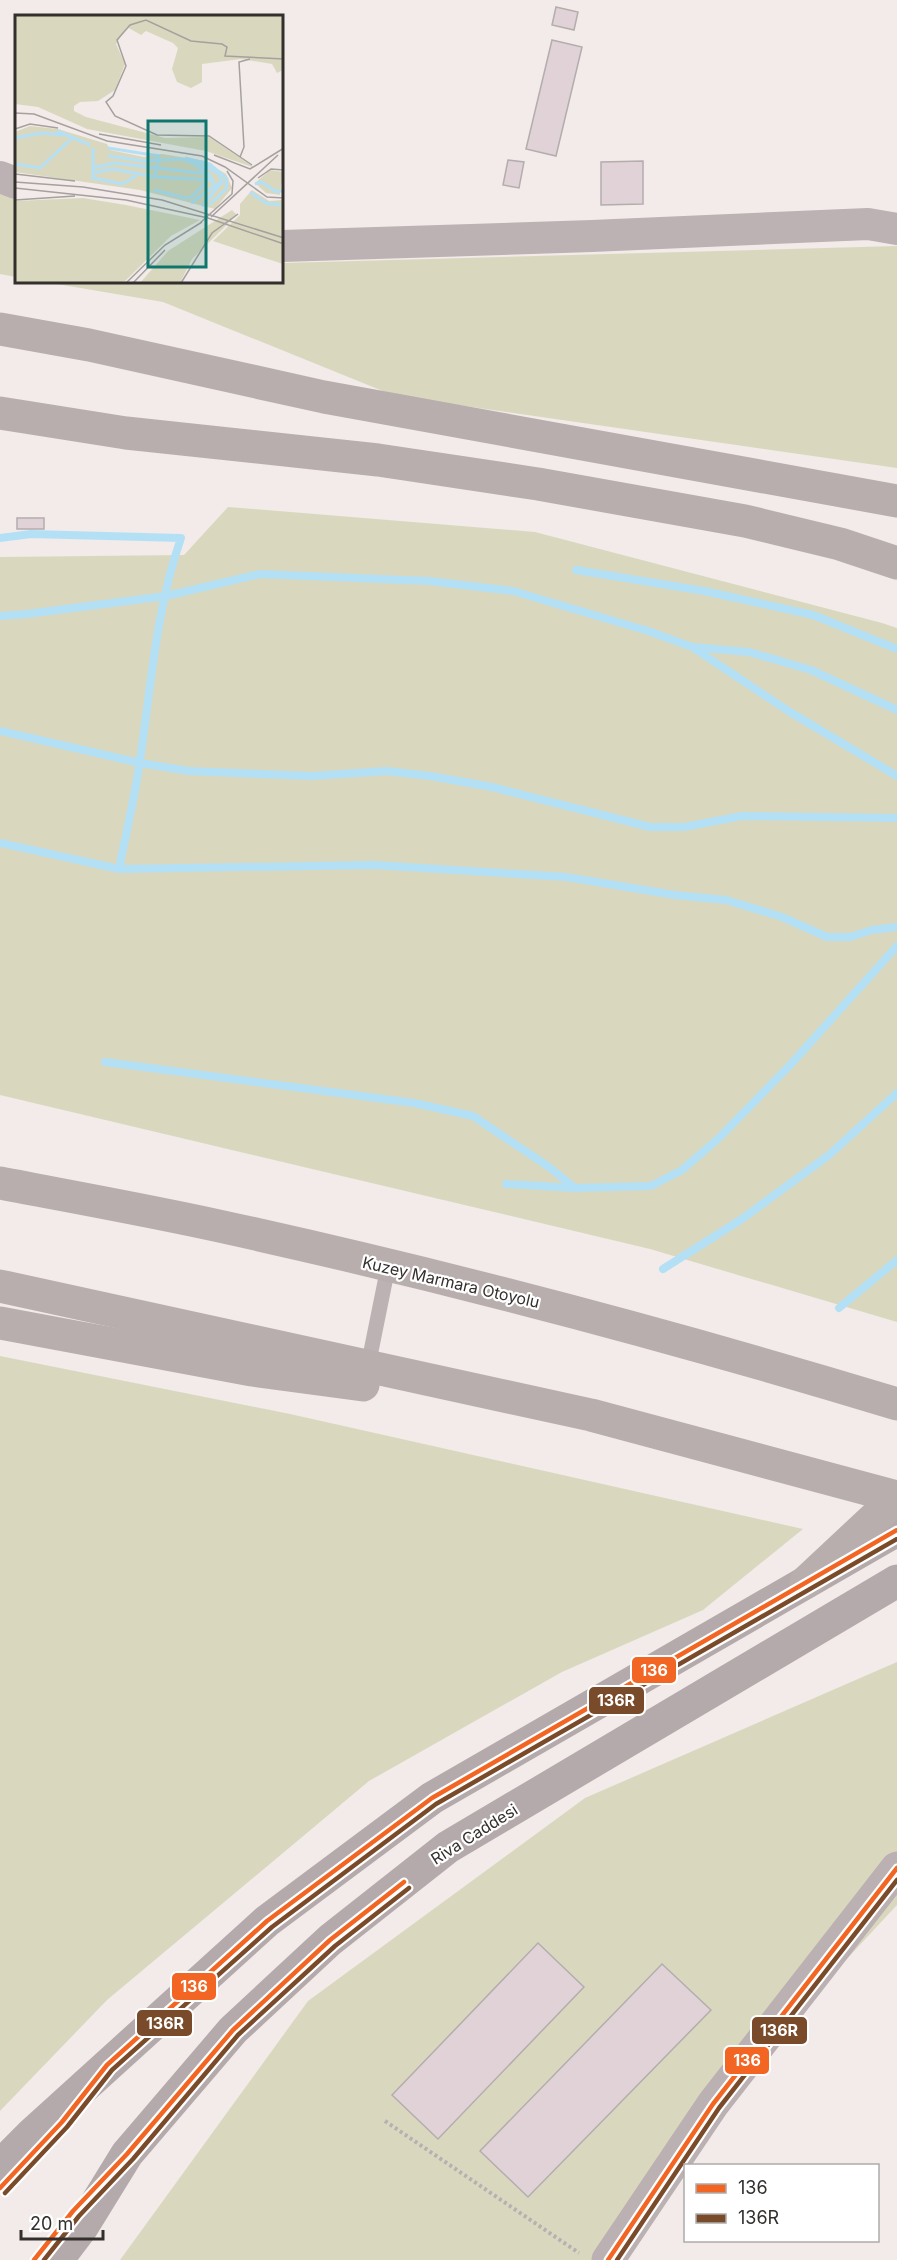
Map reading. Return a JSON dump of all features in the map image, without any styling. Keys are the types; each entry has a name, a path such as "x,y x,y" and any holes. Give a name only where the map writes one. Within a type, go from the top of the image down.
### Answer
{"highway":[{"path":"0,329 110,350 324,397 897,501"},
{"path":"0,413 126,433 378,460 538,484 745,521 840,544 896,563"},
{"path":"584,443 659,462 814,491 897,516"},
{"name":"Kuzey Marmara Otoyolu","path":"0,1183 219,1226 554,1306 793,1372 897,1404"},
{"path":"0,1286 591,1415 897,1497"},
{"path":"0,1323 252,1370 591,1415"},
{"path":"806,1582 897,1497"}],"main road":[{"path":"0,2166 107,2065 267,1921 432,1798 897,1530"},
{"name":"Riva Caddesi","path":"57,2260 82,2227 127,2154 233,2030 330,1940 448,1847 897,1581"},
{"path":"597,2258 713,2104 897,1868"},
{"path":"0,2188 62,2122 107,2065"},
{"path":"34,2260 73,2211 127,2154"}],"street":[{"path":"0,177 15,183"},
{"path":"284,246 868,224 897,229"}],"lane":[{"path":"368,1366 388,1266"}],"path":[{"path":"385,2121 570,2248 597,2258"}],"green space":[{"path":"0,181 15,186 15,277 0,274"},
{"path":"897,246 897,468 395,396 163,302 57,284 284,284 284,263"},
{"path":"228,507 535,532 897,628 897,1322 650,1249 0,1095 0,557 184,555"},
{"path":"0,1356 290,1414 803,1529 703,1610 562,1672 369,1781 107,2000 0,2111"},
{"path":"897,1662 897,1905 686,2132 606,2260 120,2260 308,2001 585,1798"}],"building":[{"path":"556,7 578,12 574,30 552,25"},
{"path":"552,40 582,47 556,156 526,149"},
{"path":"508,160 524,162 519,188 503,185"},
{"path":"643,161 643,204 601,205 601,162"},
{"path":"17,518 44,518 44,529 17,529"},
{"path":"538,1943 584,1987 438,2139 392,2095"},
{"path":"662,1964 711,2010 528,2197 480,2151"}],"waterway":[{"path":"0,538 31,534 181,538 160,620 138,774 119,869"},
{"path":"576,570 704,591 813,615 897,649"},
{"path":"0,616 166,596 260,574 429,581 513,591 648,631 692,647 790,712 897,776"},
{"path":"692,647 749,652 811,670 897,710"},
{"path":"0,731 140,763 189,771 312,776 386,771 430,776 492,787 650,827 684,827 742,816 897,818"},
{"path":"0,843 119,869 374,865 566,877 675,895 726,900 782,917 827,937 850,937 872,930 897,927"},
{"path":"506,1184 575,1188 651,1186 682,1170 720,1137 791,1064 897,946"},
{"path":"105,1062 414,1103 473,1116 549,1167 575,1188"},
{"path":"663,1269 742,1219 829,1155 897,1093"},
{"path":"839,1308 897,1260"}],"transit line":[{"name":"136","path":"0,2188 62,2122 107,2065 267,1921 432,1798 897,1530"},
{"name":"136R","path":"5,2193 67,2127 112,2070 272,1927 436,1804 897,1539"},
{"name":"136","path":"608,2260 713,2104 897,1868"},
{"name":"136R","path":"617,2260 719,2108 897,1880"},
{"name":"136","path":"34,2260 73,2211 127,2154 233,2030 330,1940 404,1882"},
{"name":"136R","path":"44,2260 79,2216 133,2159 238,2035 335,1946 409,1888"}]}
